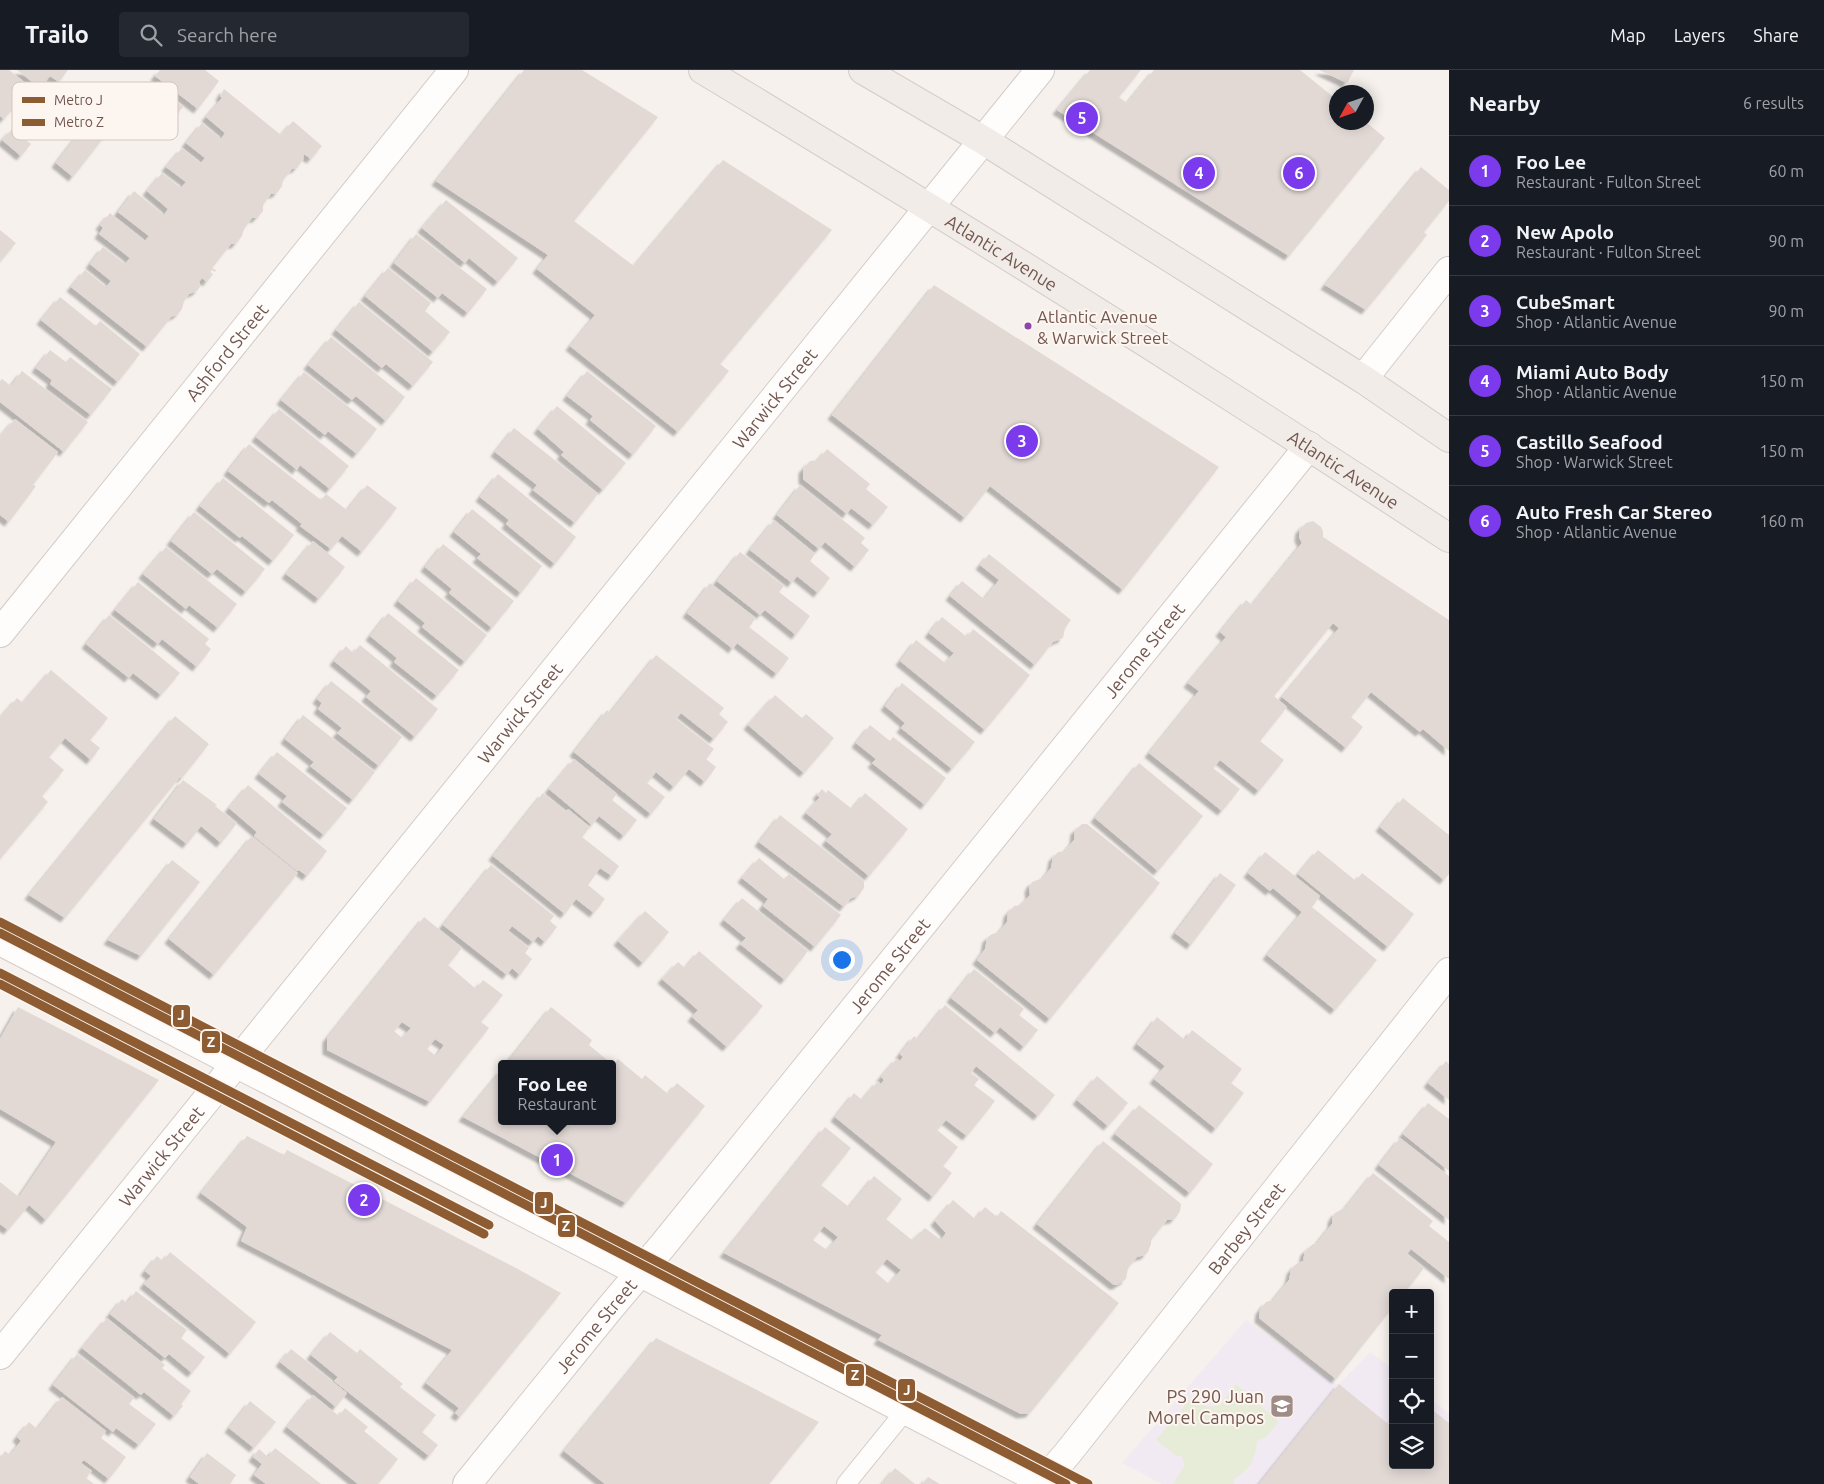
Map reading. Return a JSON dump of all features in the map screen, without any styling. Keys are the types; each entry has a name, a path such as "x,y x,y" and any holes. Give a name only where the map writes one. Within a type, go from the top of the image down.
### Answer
{"main road":[{"name":"Atlantic Avenue","path":"703,70 929,206 1309,446 1449,538"},
{"path":"863,70 983,140 1364,380 1449,438"}],"street":[{"name":"Ashford Street","path":"0,633 454,70"},
{"name":"Warwick Street","path":"0,1355 1040,70"},
{"path":"1364,380 1449,271"},
{"name":"Jerome Street","path":"468,1484 1309,446"},
{"path":"0,941 1044,1483"},
{"name":"Barbey Street","path":"1044,1483 1449,972"}],"lane":[{"path":"846,1484 906,1410"}],"shaded area":[{"name":"PS 290 Juan Morel Campos","path":"1246,1320 1338,1385 1370,1352 1389,1366 1389,1469 1434,1469 1434,1402 1449,1413 1449,1484 1162,1484 1122,1463"}],"green space":[{"path":"1236,1384 1279,1422 1266,1437 1257,1441 1251,1464 1233,1480 1234,1484 1173,1484 1185,1465 1181,1456 1175,1455 1156,1440 1193,1396 1206,1407 1220,1405"}],"building":[{"path":"0,70 9,70 24,82 12,82 12,110 4,119 0,116"},
{"path":"17,70 68,70 59,82 50,76 45,82 32,82"},
{"path":"160,70 205,70 219,81 198,109 178,94 178,82 163,82 155,76"},
{"path":"524,70 582,70 658,117 574,221 634,266 723,160 832,230 720,364 729,371 678,432 570,346 595,315 537,269 548,255 436,181"},
{"path":"1090,70 1141,70 1119,97 1127,103 1154,70 1300,70 1329,93 1329,130 1374,129 1385,138 1289,256 1057,110"},
{"path":"1319,70 1354,70 1347,83"},
{"path":"224,89 281,135 293,121 322,146 311,159 304,154 303,160 283,180 282,186 277,193 271,194 263,205 263,211 257,218 252,218 236,244 231,244 212,268 216,270 215,272 212,270 210,272 213,274 207,282 202,278 197,291 189,294 184,301 182,309 178,314 171,317 147,347 71,287 85,270 106,287 111,281 90,264 103,247 125,264 130,258 99,234 103,228 100,225 110,213 145,241 149,236 118,212 134,191 164,215 168,209 147,191 162,173 181,188 186,182 166,167 182,148 201,163 205,158 186,143 202,123 221,139 225,133 206,117 222,98 220,96"},
{"path":"178,103 183,107 178,113"},
{"path":"12,129 12,140 26,140 31,144 21,156 2,140"},
{"path":"74,140 102,140 73,177 56,163"},
{"path":"1421,167 1449,190 1449,201 1424,232 1427,235 1366,310 1325,285"},
{"path":"446,200 518,258 498,282 469,258 465,263 422,228"},
{"path":"0,230 16,243 0,262"},
{"path":"416,234 487,289 468,313 442,293 438,298 394,263"},
{"path":"388,268 431,303 425,311 450,332 433,352 365,296"},
{"path":"934,285 1219,467 1123,590 990,486 965,518 832,415"},
{"path":"60,297 96,326 100,321 140,354 118,382 41,320"},
{"path":"359,302 433,362 413,386 386,364 382,368 336,330"},
{"path":"331,337 405,397 386,421 356,396 352,400 308,365"},
{"path":"50,350 66,362 70,357 112,389 91,415 50,384 52,380 36,368"},
{"path":"22,371 88,422 64,452 0,402 0,381 2,379 11,386"},
{"path":"587,371 656,426 633,455 590,420 593,416 567,396"},
{"path":"304,372 377,429 357,454 328,431 325,435 281,400"},
{"path":"557,406 626,463 603,490 561,455 564,452 538,429"},
{"path":"279,409 349,466 330,489 300,465 297,470 256,437"},
{"path":"15,419 58,452 33,485 36,486 9,522 0,515 0,436"},
{"path":"514,428 598,494 575,523 533,490 537,485 495,452"},
{"path":"249,444 321,500 326,494 347,510 367,485 397,508 362,552 342,536 331,549 300,526 302,524 272,500 269,503 228,471"},
{"path":"827,449 870,484 866,489 888,507 873,525 851,508 847,514 803,479 803,469 810,461 818,460"},
{"path":"498,474 576,537 555,564 506,524 509,520 480,497"},
{"path":"223,478 294,535 273,561 200,506"},
{"path":"800,485 865,538 861,543 869,550 855,567 825,542 819,549 777,515"},
{"path":"472,509 542,566 521,593 477,558 481,554 454,532"},
{"path":"194,512 265,569 246,592 217,569 212,574 171,541"},
{"path":"774,520 815,554 810,561 830,578 818,593 797,576 792,583 750,550"},
{"path":"1313,521 1321,527 1323,537 1449,620 1449,751 1423,729 1420,732 1371,692 1351,717 1363,727 1346,748 1282,697 1339,628 1333,623 1274,696 1287,707 1260,741 1284,760 1259,791 1220,760 1213,768 1240,789 1222,811 1149,753 1199,691 1188,683 1226,637 1220,632 1246,600 1252,605 1302,543 1299,537 1300,529 1306,523"},
{"path":"313,541 345,567 319,599 286,574"},
{"path":"443,544 514,601 492,628 449,593 452,589 425,567"},
{"path":"166,547 237,604 218,628 189,605 186,609 143,574"},
{"path":"740,552 784,586 779,592 810,616 796,635 765,610 760,615 717,581"},
{"path":"989,554 1071,620 1065,628 1063,638 1053,642 1035,665 950,596 962,581 984,599 999,580 980,565"},
{"path":"416,578 487,635 465,662 422,627 425,623 398,601"},
{"path":"138,582 209,639 205,644 211,649 197,667 162,639 158,644 115,610"},
{"path":"710,583 756,618 749,627 789,658 777,674 737,643 733,649 687,613"},
{"path":"388,613 459,670 437,696 394,662 397,658 370,636"},
{"path":"109,615 180,673 161,695 133,673 129,678 86,644"},
{"path":"942,617 967,637 973,629 1030,675 985,730 900,661 916,640 945,663 954,653 929,633"},
{"path":"360,645 438,709 415,737 366,697 371,691 334,661 346,646 353,653"},
{"path":"656,655 724,708 719,714 728,722 714,739 681,713 676,719 714,749 706,759 716,767 705,782 689,769 674,787 656,772 647,783 665,797 651,814 574,752 607,710 610,713"},
{"path":"51,670 108,718 90,740 100,748 91,760 65,738 49,757 64,770 42,796 48,802 0,859 0,718 17,698 23,703"},
{"path":"331,681 402,737 379,766 337,733 342,728 318,709 322,703 317,699"},
{"path":"902,683 975,742 952,769 901,728 905,723 885,706"},
{"path":"775,695 802,718 806,714 834,738 804,773 748,725"},
{"path":"303,715 375,772 353,800 310,766 314,762 285,739"},
{"path":"175,716 209,744 182,778 180,777 65,918 29,895"},
{"path":"870,725 890,741 893,737 946,778 925,805 872,763 876,759 856,743"},
{"path":"277,752 347,808 324,835 282,802 287,796 259,774"},
{"path":"574,759 617,794 612,800 637,820 624,836 599,816 592,825 549,789"},
{"path":"1139,763 1203,816 1158,871 1095,818"},
{"path":"183,780 217,805 215,806 237,823 221,843 201,826 187,844 154,819"},
{"path":"248,785 327,851 307,876 299,870 297,871 254,836 257,832 229,808"},
{"path":"822,789 826,793 828,790 852,809 865,793 908,829 869,876 826,841 832,834 806,813 820,797 817,795"},
{"path":"543,793 566,811 568,809 590,827 582,837 619,866 612,876 600,868 588,885 605,899 594,913 576,899 565,914 493,856"},
{"path":"1403,798 1449,835 1449,874 1444,880 1380,827"},
{"path":"780,815 864,881 864,888 859,895 850,899 844,907 759,842"},
{"path":"1082,824 1087,824 1160,883 1050,1019 977,960 985,949 987,938 999,932 1007,922 1008,913 1014,906 1021,905 1030,895 1029,888 1032,882 1043,878 1051,868 1053,857 1058,852 1065,851 1074,840 1075,830"},
{"path":"252,836 298,873 214,975 169,939"},
{"path":"1318,850 1356,881 1362,873 1414,914 1388,947 1298,874"},
{"path":"1265,852 1320,896 1312,907 1377,960 1335,1010 1267,955 1302,912 1273,888 1270,891 1248,873"},
{"path":"759,858 784,879 789,874 841,915 815,947 763,906 768,899 742,878"},
{"path":"172,860 200,882 141,956 108,940"},
{"path":"491,865 554,916 550,921 557,927 545,942 538,936 533,942 512,926 508,931 529,948 525,953 532,959 520,975 512,968 507,975 443,925"},
{"path":"1220,873 1236,885 1191,945 1175,933"},
{"path":"742,898 808,951 785,980 740,944 746,938 724,920"},
{"path":"645,911 669,932 643,963 618,941"},
{"path":"424,917 462,948 448,965 476,989 483,980 503,995 481,1022 489,1028 430,1102 327,1050 327,1038","holes":["402,1022 411,1028 402,1038 394,1031","435,1039 444,1045 436,1056 427,1049"]},
{"path":"699,951 763,1006 727,1047 692,1017 698,1010 662,979 678,962 685,968"},
{"path":"974,969 1024,1009 1019,1015 1038,1030 1024,1047 1000,1027 995,1033 951,998"},
{"path":"945,1005 1055,1095 1038,1116 976,1066 971,1073 979,1079 974,1085 995,1101 967,1136 946,1120 937,1130 958,1147 943,1166 952,1173 933,1197 835,1117 854,1093 862,1100 878,1081 881,1084 884,1080 881,1077 897,1058 900,1061 903,1057 900,1054 914,1036 918,1039"},
{"path":"18,1007 159,1080 46,1220 29,1205 8,1230 0,1224 0,1182 19,1197 56,1142 0,1109 0,1039"},
{"path":"551,1007 592,1040 589,1045 607,1060 509,1060"},
{"path":"1157,1017 1185,1040 1192,1030 1242,1069 1231,1083 1244,1093 1216,1129 1154,1079 1165,1066 1137,1044"},
{"path":"618,1059 642,1079 645,1075 668,1094 677,1083 705,1106 626,1203 463,1117 498,1074 498,1125 616,1125 616,1061"},
{"path":"1446,1061 1449,1064 1449,1100 1428,1083"},
{"path":"1097,1076 1128,1103 1108,1126 1077,1100"},
{"path":"1428,1103 1449,1119 1449,1171 1403,1134"},
{"path":"1139,1105 1213,1164 1190,1193 1115,1134"},
{"path":"825,1127 851,1148 821,1185 849,1207 874,1176 902,1199 886,1219 912,1240 925,1228 941,1240 946,1233 935,1221 953,1200 975,1219 985,1207 997,1217 1001,1211 1119,1303 1030,1413 1021,1414 878,1340 882,1335 724,1253","holes":["824,1226 838,1237 827,1250 813,1240","887,1259 901,1270 889,1284 875,1272"]},
{"path":"247,1136 284,1155 287,1150 561,1293 460,1417 455,1413 459,1408 426,1383 452,1350 241,1241 247,1227 201,1193"},
{"path":"1400,1138 1449,1176 1449,1220 1379,1165"},
{"path":"1103,1141 1181,1205 1177,1216 1174,1219 1167,1220 1151,1240 1148,1252 1137,1257 1128,1268 1126,1279 1117,1285 1114,1285 1037,1224"},
{"path":"1373,1173 1433,1221 1429,1226 1449,1242 1449,1279 1411,1249 1407,1254 1424,1268 1407,1289 1389,1289 1389,1312 1336,1379 1259,1318 1260,1310 1266,1302 1273,1300 1289,1280 1291,1270 1296,1264 1303,1261 1305,1251 1317,1243 1332,1224 1335,1213 1346,1207"},
{"path":"170,1252 256,1322 230,1354 144,1284 151,1276 145,1271 157,1256 163,1261"},
{"path":"136,1291 187,1330 181,1338 205,1357 192,1373 169,1354 165,1358 110,1314 122,1299 127,1303"},
{"path":"107,1318 165,1365 162,1368 191,1391 181,1404 183,1406 174,1416 144,1392 141,1395 82,1348"},
{"path":"330,1332 357,1353 360,1349 403,1384 400,1387 436,1415 422,1432 438,1445 429,1456 334,1381 338,1377 311,1355"},
{"path":"656,1338 819,1422 769,1484 605,1484 564,1451"},
{"path":"291,1349 347,1393 336,1407 280,1362"},
{"path":"77,1354 134,1398 129,1404 156,1424 139,1445 116,1428 113,1432 53,1385"},
{"path":"1339,1384 1388,1424 1389,1423 1389,1469 1434,1469 1434,1411 1449,1423 1449,1484 1259,1484"},
{"path":"313,1395 339,1416 345,1408 368,1427 364,1431 398,1459 378,1484 358,1484 287,1427"},
{"path":"62,1397 106,1431 101,1438 126,1457 109,1479 84,1460 81,1463 92,1471 86,1478 94,1484 0,1484 0,1458 5,1451 10,1455 21,1441 17,1437 29,1422 37,1429"},
{"path":"250,1401 276,1422 254,1448 229,1428"},
{"path":"275,1448 321,1484 266,1484 254,1475 262,1464 253,1457 259,1449 268,1457"},
{"path":"207,1453 236,1475 230,1484 199,1484 190,1477"},
{"path":"895,1468 915,1484 882,1484"},
{"path":"928,1477 940,1484 922,1484"}],"metro line":[{"name":"J","path":"0,922 1088,1484"},
{"name":"Z","path":"0,933 1066,1484"},
{"name":"J","path":"0,973 489,1225"},
{"name":"Z","path":"0,984 484,1234"}],"place":[{"name":"Castillo Seafood","path":"1082,118"},
{"name":"Miami Auto Body","path":"1199,173"},
{"name":"Auto Fresh Car Stereo","path":"1299,173"},
{"name":"Atlantic Avenue & Warwick Street","path":"1028,326"},
{"name":"CubeSmart","path":"1022,441"},
{"name":"Foo Lee","path":"557,1160"},
{"name":"New Apolo","path":"364,1200"},
{"name":"PS 290 Juan Morel Campos","path":"1282,1406"}]}
